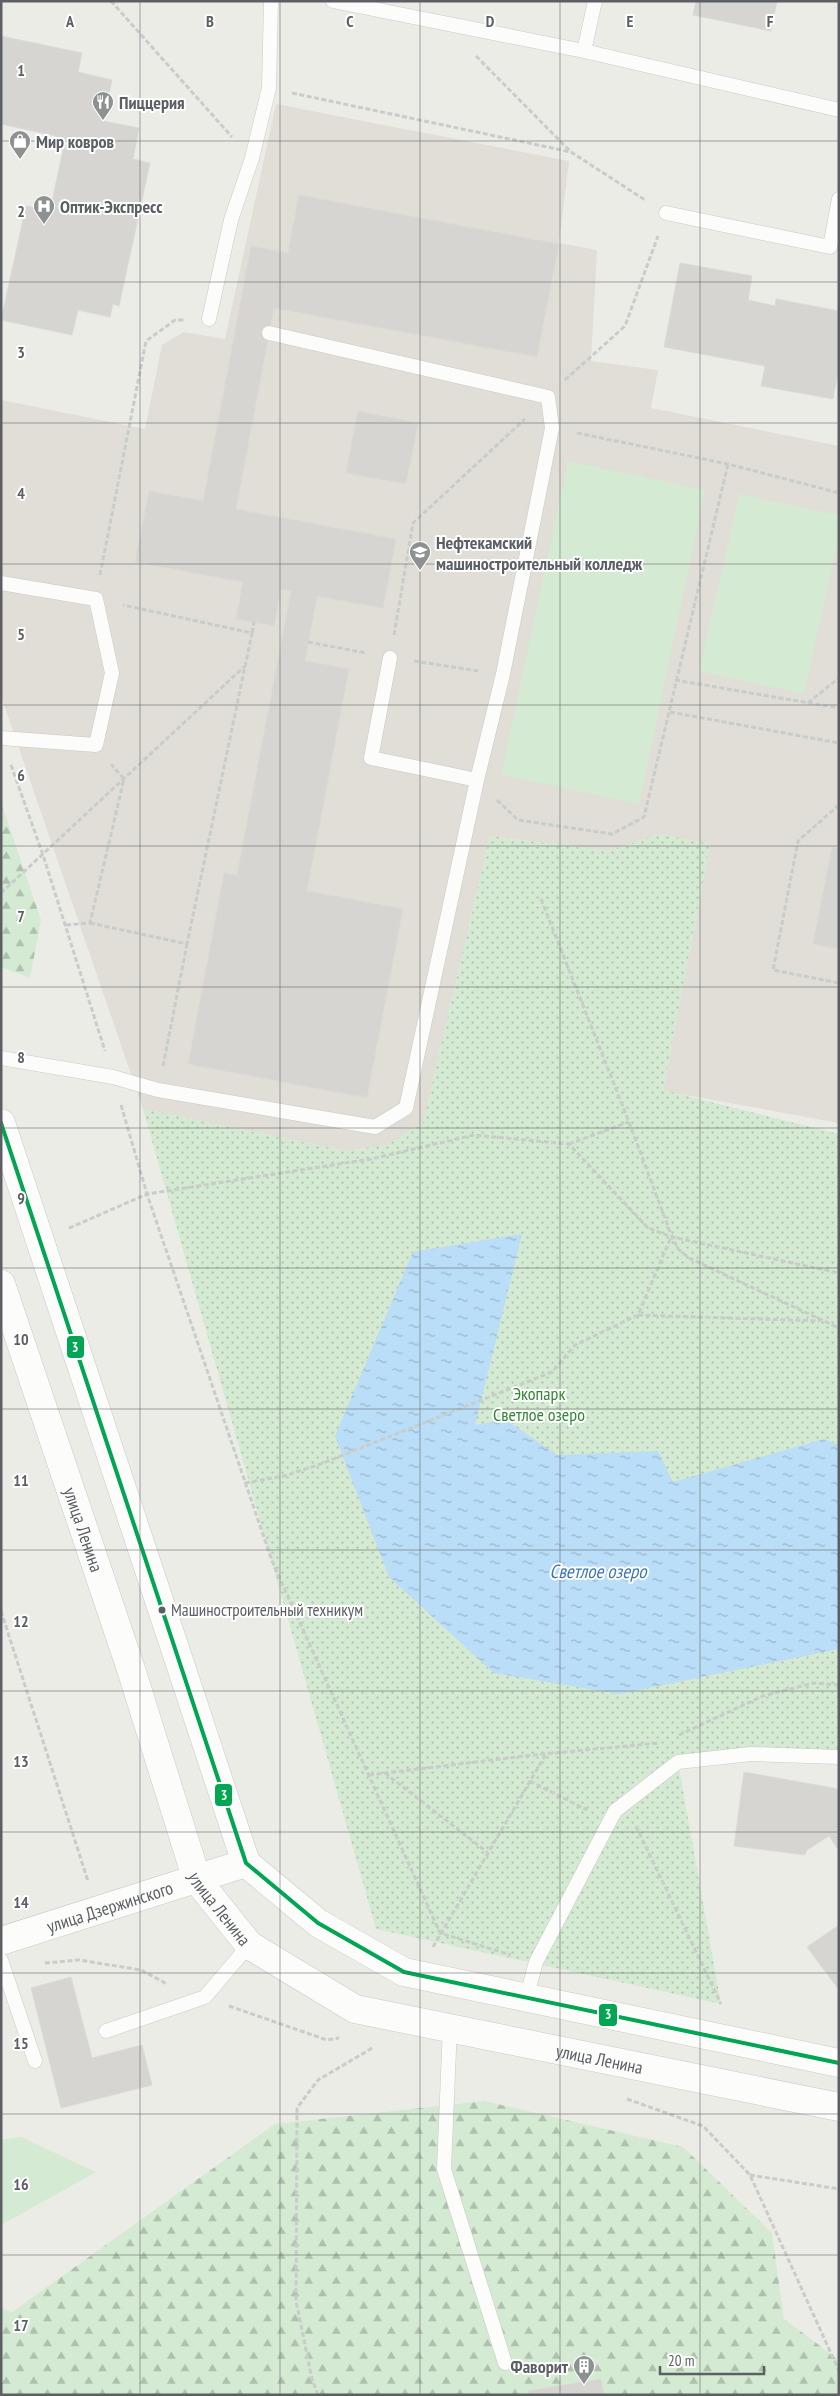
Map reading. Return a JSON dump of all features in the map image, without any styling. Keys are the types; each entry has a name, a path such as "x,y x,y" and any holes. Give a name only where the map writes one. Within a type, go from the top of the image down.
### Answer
{"main road":[{"path":"1,1123 42,1241 246,1863 318,1923 404,1972 839,2063"},
{"name":"улица Ленина","path":"4,1298 131,1669 197,1880 249,1946 355,2008 839,2107"},
{"name":"улица Дзержинского","path":"1,1941 246,1863"}],"lane":[{"path":"209,319 231,220 252,158 269,88 271,1"},
{"path":"333,1 584,51 839,110"},
{"path":"584,51 595,1"},
{"path":"666,213 830,247 839,199"},
{"path":"1,1058 113,1077 158,1090 375,1128 406,1108 477,780 503,674 552,428 548,397 269,333"},
{"path":"1,583 96,599 112,673 96,745 1,738"},
{"path":"390,658 371,758 477,780"},
{"path":"526,1999 536,1962 615,1811 624,1802 678,1762 751,1754 839,1756"},
{"path":"106,2031 205,1997 249,1946"},
{"path":"1,1960 35,2060"},
{"path":"450,2027 444,2169 505,2363"}],"path":[{"path":"111,1 252,158"},
{"path":"444,24 570,152 666,213 626,326 568,377"},
{"path":"269,88 570,152"},
{"path":"209,319 175,320 146,341 96,599 252,633"},
{"path":"390,658 413,523 548,397"},
{"path":"552,428 728,464 839,493"},
{"path":"477,780 518,820 612,834 644,817 675,680 728,464"},
{"path":"158,1090 254,622"},
{"path":"1,893 246,664"},
{"path":"807,704 839,678"},
{"path":"675,680 839,708"},
{"path":"669,712 839,743"},
{"path":"96,745 124,779"},
{"path":"8,756 66,925 147,1194 272,1562 440,1933 536,1962"},
{"path":"90,923 124,779"},
{"path":"839,805 798,841 773,970 839,983"},
{"path":"541,899 630,1122 678,1249 690,1258 839,1328"},
{"path":"66,925 90,923 187,944"},
{"path":"42,1241 79,1222 147,1194 371,1159 474,1135 569,1144 630,1122"},
{"path":"569,1144 648,1228 672,1237 839,1273"},
{"path":"638,1315 672,1237"},
{"path":"245,1483 284,1476 318,1465 552,1372 575,1344 638,1315 823,1321"},
{"path":"1,1611 99,1910"},
{"path":"670,1739 763,1696 813,1683 839,1685"},
{"path":"369,1775 546,1753 662,1743"},
{"path":"440,1933 546,1753"},
{"path":"385,1772 487,1852"},
{"path":"530,1781 609,1822"},
{"path":"624,1802 720,2004"},
{"path":"318,2395 312,2379 296,2302 297,2108 318,2080 376,2046"},
{"path":"618,2096 703,2126 750,2175 839,2371"},
{"path":"750,2175 839,2189"}],"shaded area":[{"name":"Нефтекамский машиностроительный колледж","path":"276,104 569,161 559,243 597,250 591,361 658,370 651,408 839,446 839,1123 663,1091 710,844 660,834 607,851 490,836 423,1123 387,1145 345,1151 143,1109 1,696 1,400 145,429 162,345 184,332 225,339"}],"green space":[{"path":"568,461 705,490 639,804 501,775"},
{"path":"739,494 839,515 839,536 804,694 699,671"},
{"path":"1,802 41,920 30,978 1,967"},
{"name":"Экопарк Светлое озеро","path":"660,834 710,844 663,1090 839,1134 839,1759 678,1762 721,2004 376,1929 143,1109 345,1151 387,1145 423,1123 490,836 607,851"},
{"path":"484,2101 683,2147 772,2233 784,2319 839,2360 839,2395 1,2395 1,2308 12,2312 275,2124"},
{"path":"21,2137 96,2172 1,2225 1,2140"}],"water":[{"name":"Светлое озеро","path":"522,1234 475,1425 506,1420 557,1455 658,1451 673,1482 824,1439 839,1445 839,1649 619,1694 494,1673 389,1577 335,1436 413,1252"}],"building":[{"path":"696,1 777,1 771,31 693,15"},
{"path":"1,36 82,53 78,72 112,80 103,121 139,128 133,159 150,163 119,306 113,304 110,317 78,310 72,335 1,320 26,206 50,211 63,150 53,148 56,136 1,124"},
{"path":"299,195 559,244 537,357 274,308 236,509 396,539 383,608 317,596 305,661 349,669 307,891 403,909 367,1098 188,1064 224,873 237,875 291,591 281,589 274,626 236,619 243,582 135,562 149,491 203,501 251,246 288,253"},
{"path":"680,263 752,276 748,300 775,306 776,299 839,311 839,367 833,399 761,386 765,366 664,347"},
{"path":"358,411 418,423 406,484 346,473"},
{"path":"832,847 839,848 839,949 813,944"},
{"path":"744,1772 839,1789 839,1851 829,1836 807,1850 805,1855 734,1846"},
{"path":"839,1925 839,1990 807,1947"},
{"path":"71,1977 92,2058 142,2045 152,2085 61,2108 31,1988"},
{"name":"Фаворит","path":"601,2379 604,2395 529,2395 528,2391"}],"transit line":[{"name":"3","path":"1,1123 246,1863 318,1923 404,1972 839,2063"}],"place":[{"name":"Пиццерия","path":"103,121"},
{"name":"Мир ковров","path":"20,160"},
{"name":"Оптик-Экспресс","path":"44,225"},
{"name":"Нефтекамский машиностроительный колледж","path":"420,571"},
{"name":"Машиностроительный техникум","path":"162,1610"},
{"name":"Фаворит","path":"584,2385"}]}
